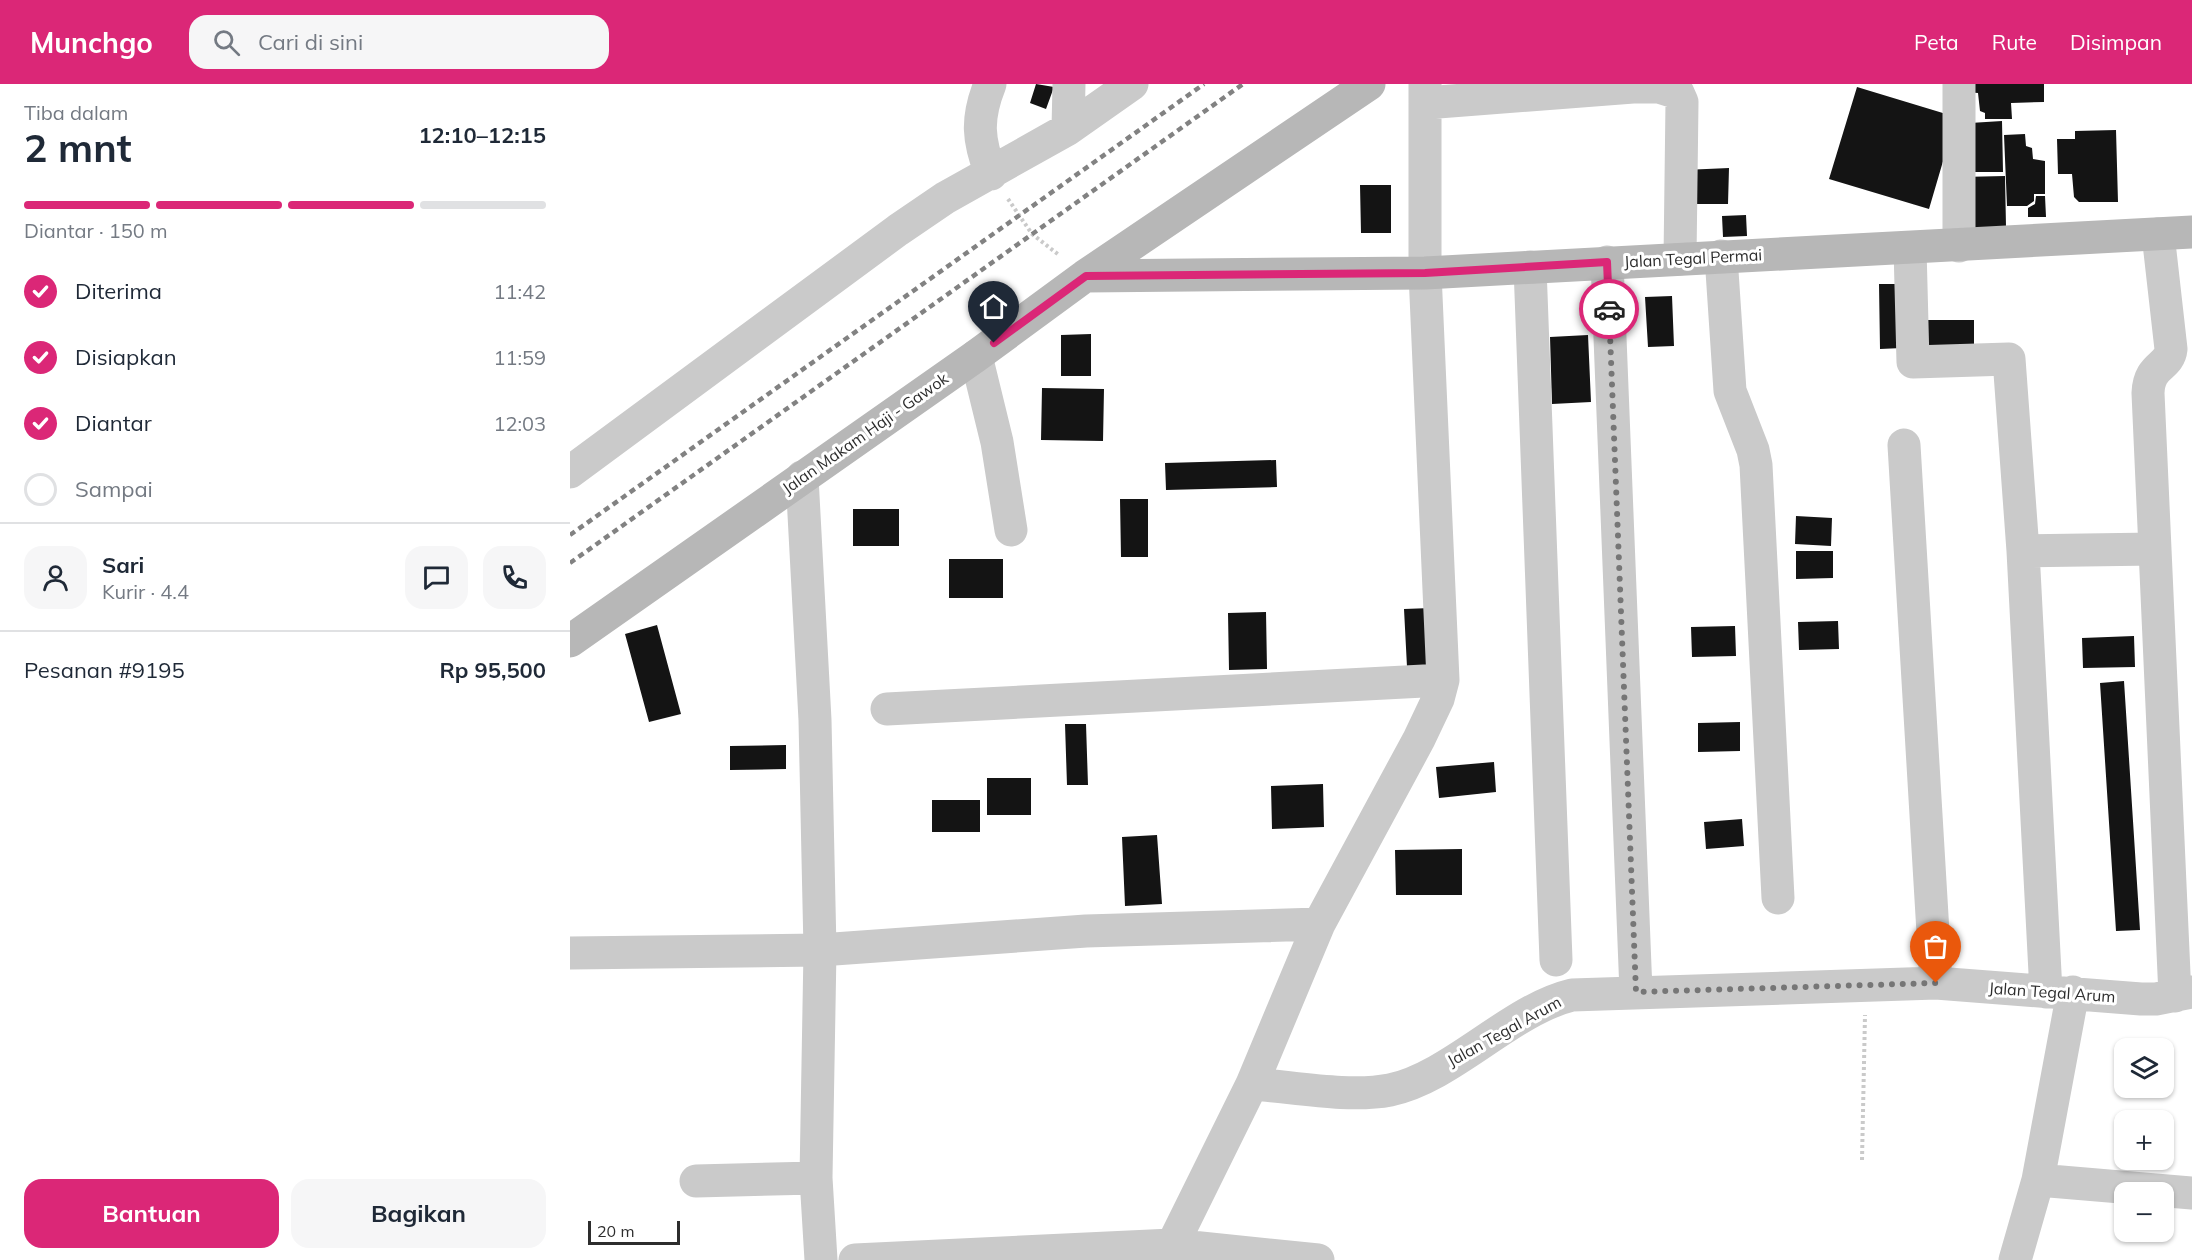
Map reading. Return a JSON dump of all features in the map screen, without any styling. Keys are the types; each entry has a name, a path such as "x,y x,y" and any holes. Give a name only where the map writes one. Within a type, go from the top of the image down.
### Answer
{"street":[{"path":"990,84 980,128 980,146 991,174"},
{"path":"1068,129 1069,84"},
{"path":"570,472 898,230 945,198 1068,129 1132,84"},
{"name":"Jalan Makam Haji - Gawok","path":"570,641 1086,276 1369,84"},
{"path":"1959,84 1959,246"},
{"path":"1168,1253 1252,1084 1319,924 1419,739 1438,699 1443,680 1425,273 1425,94 1633,87 1659,87 1678,93 1682,102 1680,259"},
{"name":"Jalan Tegal Permai","path":"1086,276 1425,273 2192,232"},
{"path":"2158,234 2171,349 2169,358 2157,368 2148,383 2155,549 2184,994"},
{"path":"1910,248 1913,362 2009,359 2059,992 2038,1180 2015,1260"},
{"path":"1720,256 1730,391 1753,450 1756,465 1778,898"},
{"path":"1607,262 1636,992"},
{"path":"1530,267 1556,960"},
{"path":"976,356 997,442 1011,530"},
{"path":"1904,445 1936,983"},
{"path":"802,477 814,720 820,950 816,1178 821,1260"},
{"path":"2023,551 2155,549"},
{"path":"886,709 1443,680"},
{"path":"570,953 820,950 1086,931 1319,924"},
{"name":"Jalan Tegal Arum","path":"1252,1084 1356,1092 1389,1090 1421,1078 1560,998 1572,995 1936,983 2141,999 2184,994"},
{"path":"696,1181 816,1178"},
{"path":"2038,1180 2192,1193"},
{"path":"855,1260 1168,1253 1318,1260"}],"path":[{"path":"991,174 1032,234 1086,276"},
{"path":"1862,1160 1865,987"}],"building":[{"path":"1036,84 1054,87 1046,109 1030,103"},
{"path":"1964,84 2044,84 2044,102 2011,103 2012,119 1985,119 1985,113 1980,111 1978,93 1964,92"},
{"path":"1857,87 1956,117 1929,209 1829,179"},
{"path":"2002,121 2003,172 1963,172 1970,123"},
{"path":"2116,130 2118,202 2079,202 2074,197 2072,174 2058,174 2057,139 2075,139 2075,131"},
{"path":"2025,134 2026,146 2032,148 2033,159 2045,161 2045,194 2034,194 2034,201 2027,206 2007,206 2004,135"},
{"path":"1729,168 1728,204 1684,204 1684,170"},
{"path":"2005,176 2006,227 1965,230 1961,177"},
{"path":"1360,185 1391,185 1391,233 1361,233"},
{"path":"2036,196 2045,196 2046,217 2028,217 2028,208 2035,204"},
{"path":"1746,215 1747,236 1723,237 1722,216"},
{"path":"1879,284 1901,284 1902,348 1880,349"},
{"path":"1672,296 1674,346 1648,347 1645,297"},
{"path":"1921,320 1974,320 1974,350 1922,350"},
{"path":"1091,334 1091,376 1061,376 1061,335"},
{"path":"1588,335 1591,402 1552,404 1550,337"},
{"path":"1042,388 1104,389 1103,441 1041,440"},
{"path":"1276,460 1277,487 1166,490 1165,463"},
{"path":"1120,499 1148,499 1148,557 1121,557"},
{"path":"853,509 899,509 899,546 853,546"},
{"path":"1796,516 1832,518 1831,546 1795,544"},
{"path":"1796,551 1833,551 1833,578 1796,579"},
{"path":"949,559 1003,559 1003,598 949,598"},
{"path":"1431,608 1434,666 1407,667 1404,609"},
{"path":"1266,612 1267,669 1229,670 1228,613"},
{"path":"1838,621 1839,649 1799,650 1798,622"},
{"path":"657,625 681,714 649,722 625,634"},
{"path":"1735,626 1736,656 1692,657 1691,627"},
{"path":"2134,636 2135,667 2083,668 2082,638"},
{"path":"2124,681 2140,930 2116,931 2100,683"},
{"path":"1740,722 1740,751 1698,752 1698,723"},
{"path":"1065,724 1086,724 1088,785 1067,785"},
{"path":"786,745 786,769 730,770 730,746"},
{"path":"1494,762 1496,792 1439,798 1436,767"},
{"path":"987,778 1031,778 1031,815 987,815"},
{"path":"1323,784 1324,827 1272,829 1271,786"},
{"path":"932,800 980,800 980,832 932,832"},
{"path":"1742,819 1744,846 1706,849 1704,822"},
{"path":"1157,835 1162,904 1125,906 1122,837"},
{"path":"1462,849 1462,895 1396,895 1395,850"}],"railway":[{"path":"570,535 1204,84"},
{"path":"570,563 1243,84"}],"way so far":[{"path":"1609,309 1636,992 1865,987 1936,983"}],"route":[{"path":"994,343 1086,276 1425,273 1607,262 1609,309"}]}
